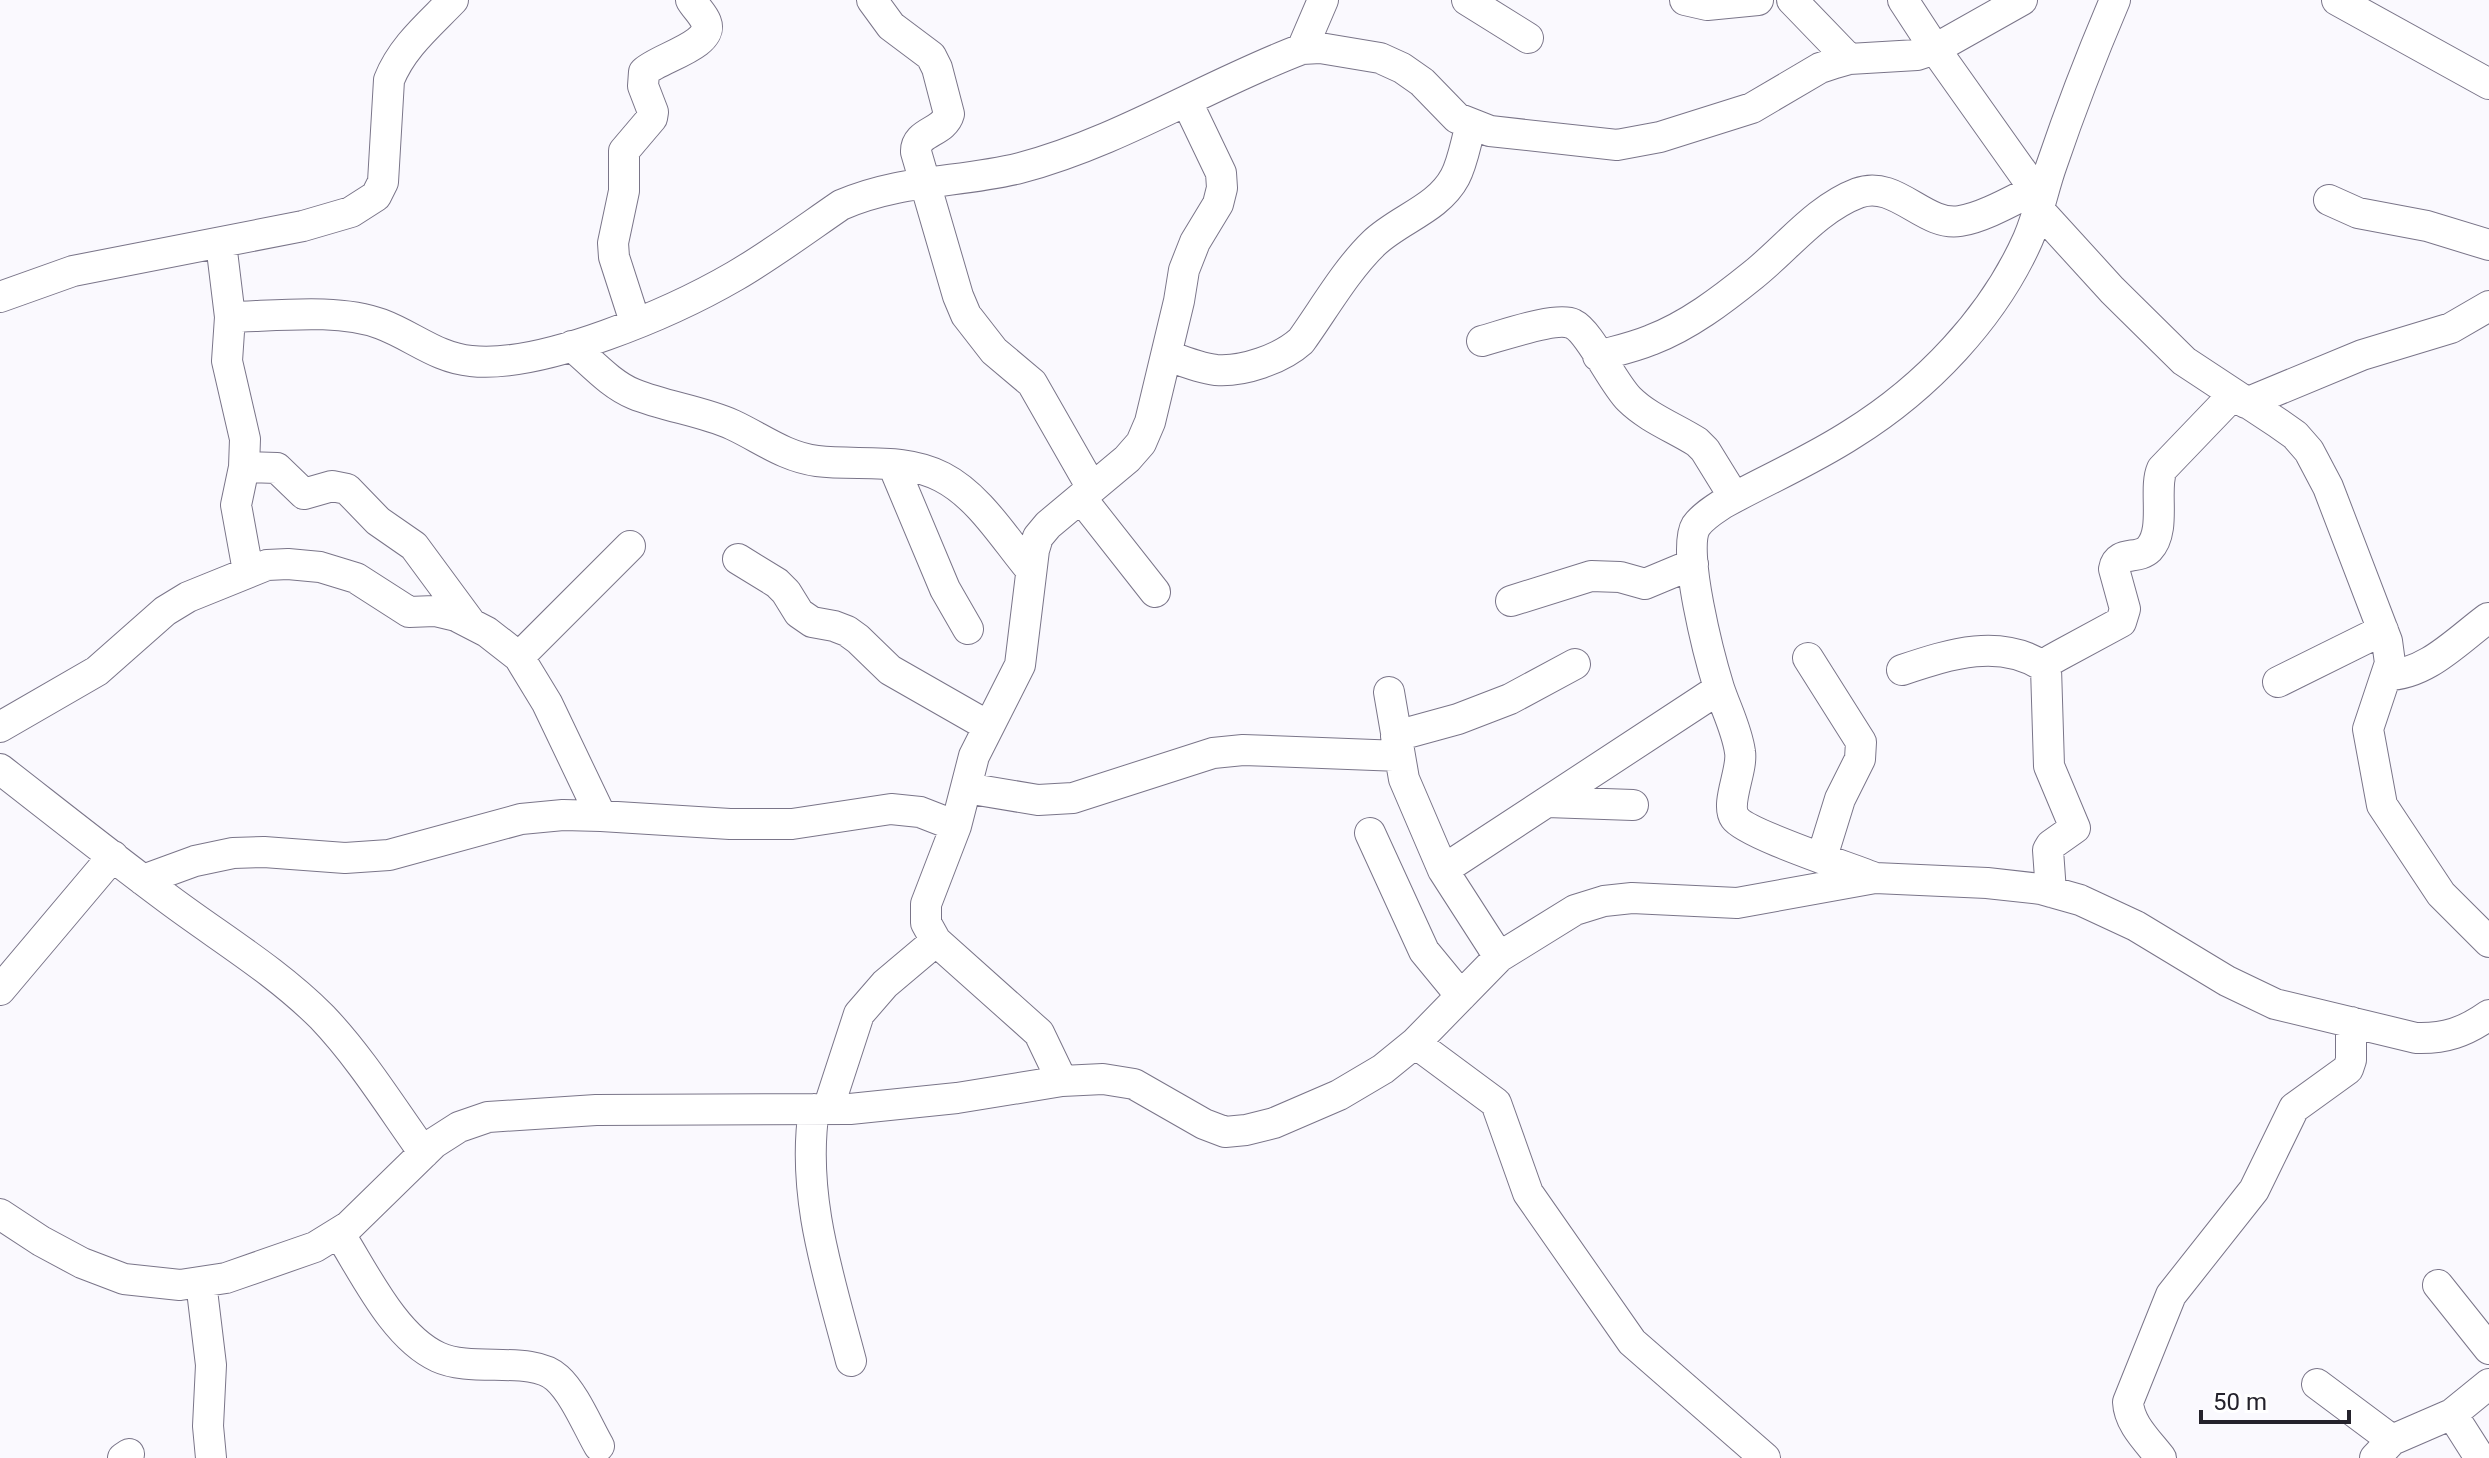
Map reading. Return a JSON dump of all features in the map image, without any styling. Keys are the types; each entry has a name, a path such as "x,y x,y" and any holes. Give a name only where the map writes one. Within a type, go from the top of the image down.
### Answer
{"street":[{"path":"0,297 73,271 303,226 351,212 376,196 383,182 387,99 392,72 408,46 453,0"},
{"path":"635,322 614,257 613,243 624,191 622,159 628,144 652,118 653,112 643,86 644,72 657,62 697,44 704,37 706,21 691,0"},
{"path":"872,0 891,26 931,56 937,68 949,114 943,126 915,144 966,315 994,351 1032,383 1086,493 1155,592"},
{"path":"1302,49 1323,0"},
{"path":"1467,0 1528,38"},
{"path":"1685,0 1707,5 1758,0"},
{"path":"1792,0 1849,59"},
{"path":"1903,0 2039,195 2112,290 2184,361 2295,435 2309,451 2328,487 2389,652 2387,675 2368,729 2382,805 2441,894 2489,942"},
{"path":"230,317 335,316 361,319 381,324 437,353 472,361 494,362 546,354 635,322 733,277 841,205 891,187 1018,168 1065,153 1302,49 1320,48 1380,58 1422,82 1457,118 1490,131 1617,145 1660,137 1752,108 1820,68 1849,59 1917,55 1935,49 2022,0"},
{"path":"1875,878 1754,830 1734,817 1732,807 1741,754 1705,634 1691,540 1695,527 1706,516 1734,497 1853,434 1928,377 1970,331 2003,288 2078,87 2115,0"},
{"path":"2337,0 2489,84"},
{"path":"1062,1081 1039,1033 936,941 926,923 926,904 956,826 974,756 1020,665 1030,569 1038,537 1048,525 1127,459 1141,443 1150,422 1189,254 1218,204 1222,188 1221,173 1187,102"},
{"path":"1166,355 1217,370 1239,368 1291,350 1301,341 1372,245 1387,231 1434,202 1446,190 1456,176 1471,125"},
{"path":"1598,356 1651,340 1706,311 1755,274 1810,224 1856,194 1879,191 1945,221 1960,221 2039,195"},
{"path":"2329,200 2358,213 2427,226 2489,245"},
{"path":"221,243 230,317 226,350 245,439 244,467 236,505 248,571"},
{"path":"2051,892 2048,850 2075,828 2049,766 2046,668 2051,660 2121,622 2125,609 2114,569 2115,562 2121,557 2150,548 2160,512 2158,482 2162,469 2239,399 2451,328 2489,306"},
{"path":"1482,341 1560,322 1573,324 1583,333 1615,384 1632,402 1705,450 1734,497"},
{"path":"572,346 633,394 734,425 769,446 792,455 815,461 929,470 957,486 979,507 1030,569"},
{"path":"893,465 945,589 968,629"},
{"path":"244,467 277,468 304,494 332,486 347,489 378,521 414,546 470,622"},
{"path":"519,657 630,546"},
{"path":"738,559 777,583 799,613 812,622 847,631 890,670 988,726"},
{"path":"0,727 97,671 177,604 248,571 288,564 320,567 364,581 409,612 445,612 470,622 519,657 553,713 601,816"},
{"path":"1511,601 1591,576 1620,577 1645,584 1693,564"},
{"path":"2387,675 2404,675 2425,666 2488,618"},
{"path":"2278,682 2383,630"},
{"path":"1902,670 1954,652 1983,650 2025,655 2046,668"},
{"path":"1808,658 1861,742 1860,759 1840,799 1822,857"},
{"path":"966,788 1056,800 1073,798 1213,753 1398,746 1510,699 1575,664"},
{"path":"1443,870 1719,689"},
{"path":"1389,692 1404,779 1443,870 1499,957"},
{"path":"0,769 143,880 265,967 305,1001 363,1067 424,1153"},
{"path":"1547,802 1633,805"},
{"path":"143,880 195,861 233,853 368,858 521,819 563,815 730,824 792,824 907,809 956,826"},
{"path":"1370,833 1424,951 1461,996"},
{"path":"0,990 113,856"},
{"path":"1,1219 82,1263 124,1279 180,1285 226,1278 315,1247 349,1226 424,1153 459,1127 488,1117 596,1110 821,1109 957,1098 1062,1081 1103,1079 1134,1084 1204,1124 1225,1132 1246,1130 1274,1123 1339,1095 1383,1069 1415,1043 1499,957 1575,910 1604,901 1632,898 1737,903 1875,878 1987,883 2051,892 2114,914 2227,981 2275,1004 2416,1038 2438,1039 2456,1035 2489,1015"},
{"path":"851,1361 820,1246 809,1153 821,1109 859,1014 885,984 936,941"},
{"path":"2161,1458 2133,1422 2128,1402 2166,1304 2254,1190 2294,1108 2348,1069 2351,1060 2351,1022"},
{"path":"1415,1043 1496,1103 1528,1193 1632,1342 1765,1458"},
{"path":"339,1233 391,1314 422,1348 438,1358 462,1364 530,1366 548,1372 564,1386 599,1446"},
{"path":"201,1282 211,1365 208,1426 211,1458"},
{"path":"2438,1285 2489,1349"},
{"path":"2317,1384 2383,1449 2452,1414 2489,1384"},
{"path":"2452,1414 2480,1458"}]}
